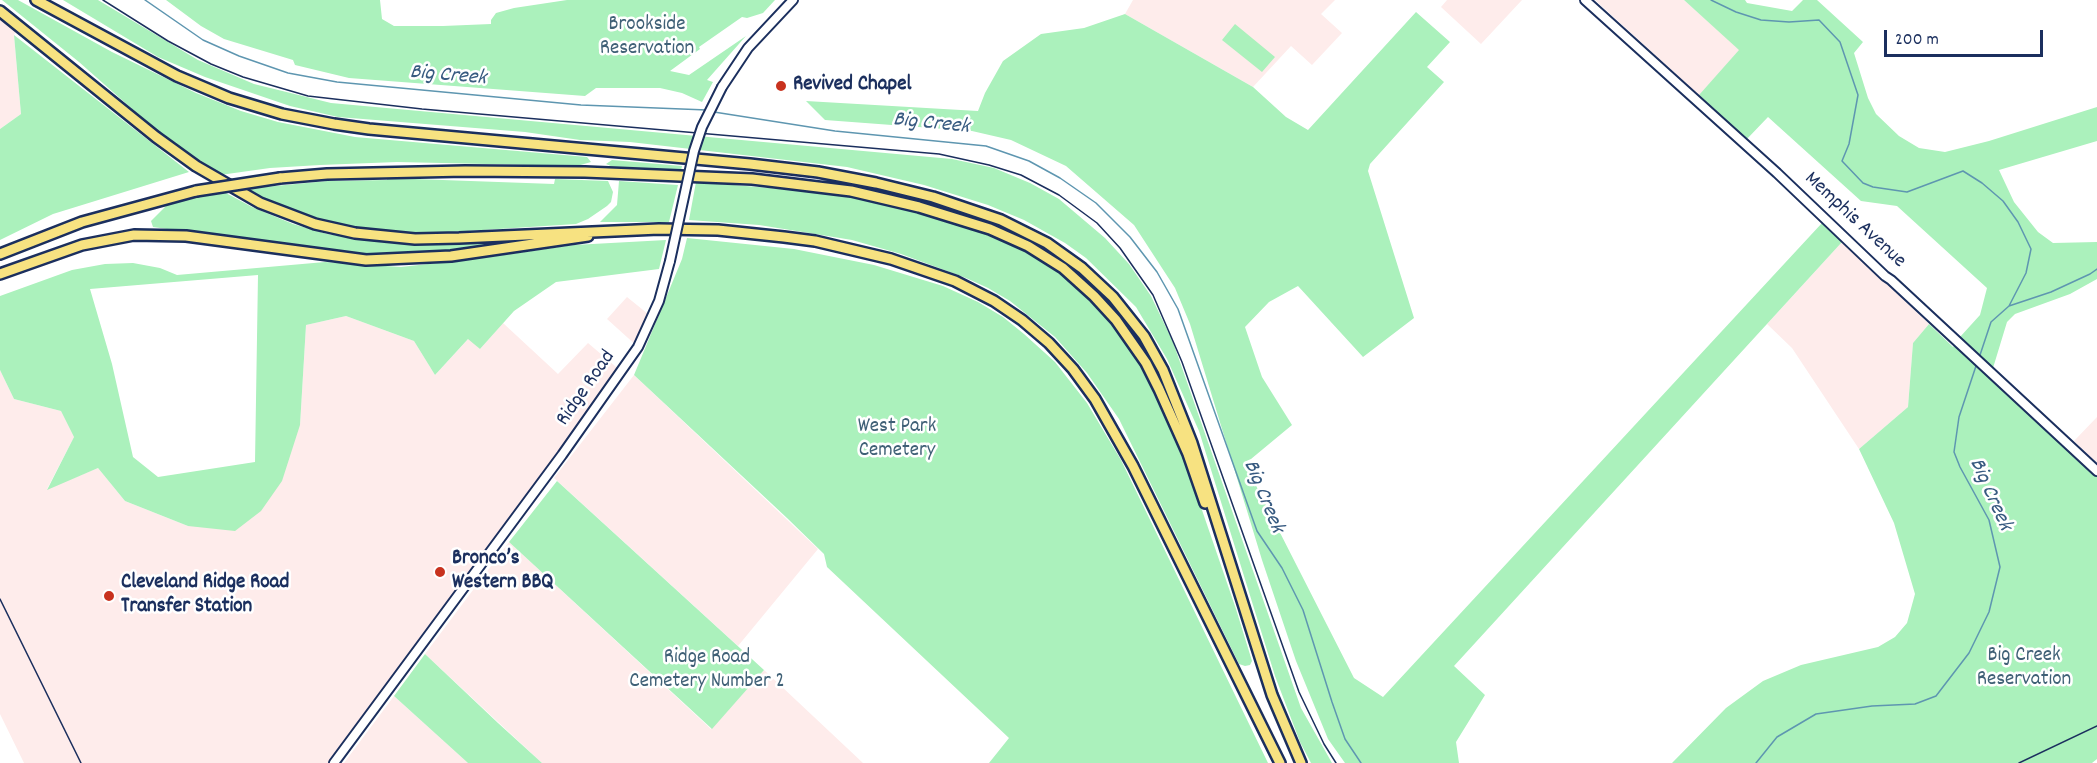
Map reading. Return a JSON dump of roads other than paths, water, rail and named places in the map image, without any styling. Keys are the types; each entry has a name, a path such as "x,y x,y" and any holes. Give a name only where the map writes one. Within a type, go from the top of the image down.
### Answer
{"highway":[{"path":"36,0 185,80 238,100 301,118 369,129 818,172 876,183 972,210 1017,227 1059,250 1092,276 1122,307 1150,345 1178,403 1272,695 1301,763"},
{"path":"0,11 189,162 237,191 277,211 297,218 355,233 415,239 659,229 718,230 784,237 891,259 936,273 976,291 1037,332 1073,369 1105,415 1133,466 1280,763"},
{"path":"0,254 82,222 196,191 280,178 327,174 477,171 591,172 752,179 851,191 919,207 990,229 1028,246 1063,268 1094,296 1126,333 1146,363 1173,418 1233,572"},
{"path":"0,274 82,245 134,235 186,236 337,257 400,260 452,256 596,235 659,229"}],"main road":[{"name":"Ridge Road","path":"334,763 632,357 656,309 670,261 694,151 702,127 722,87 748,48 792,0"},
{"name":"Memphis Avenue","path":"1585,0 1777,173 2097,471"}],"waterway":[{"name":"Big Creek","path":"145,0 203,40 239,56 288,73 337,82 581,105 707,110"},
{"path":"1711,0 1736,12 1761,20 1789,22 1819,20 1840,42 1858,95 1849,144 1842,161 1863,183 1873,187 1907,192 1963,171 2003,201 2018,222 2031,249 2026,273 2009,306"},
{"name":"Big Creek","path":"714,112 835,131 986,146 1029,161 1060,178 1096,203 1130,237 1157,272 1178,309 1257,531 1282,568 1303,610 1345,739 1361,763"},
{"name":"Big Creek","path":"1979,358 1991,322 2009,306 2051,292 2097,269"},
{"name":"Big Creek","path":"1756,763 1777,737 1816,714 1872,706 1915,704 1936,696 1969,653 1989,612 2000,567 1989,520 1954,452 1959,417 1977,363"}],"railway":[{"path":"103,0 168,41 211,64 243,77 308,96 422,109 939,154 1021,175 1059,195 1097,223 1120,248 1153,295 1182,362 1299,692 1324,744 1336,763"},
{"path":"0,599 81,763"},
{"path":"2019,763 2097,726"}],"place":[{"name":"Revived Chapel","path":"781,86"},
{"name":"Bronco’s Western BBQ","path":"440,572"},
{"name":"Cleveland Ridge Road Transfer Station","path":"109,596"}],"park label":[{"name":"Brookside Reservation","path":"647,38"},
{"name":"West Park Cemetery","path":"897,440"},
{"name":"Big Creek Reservation","path":"2024,669"},
{"name":"Ridge Road Cemetery Number 2","path":"707,671"}]}
